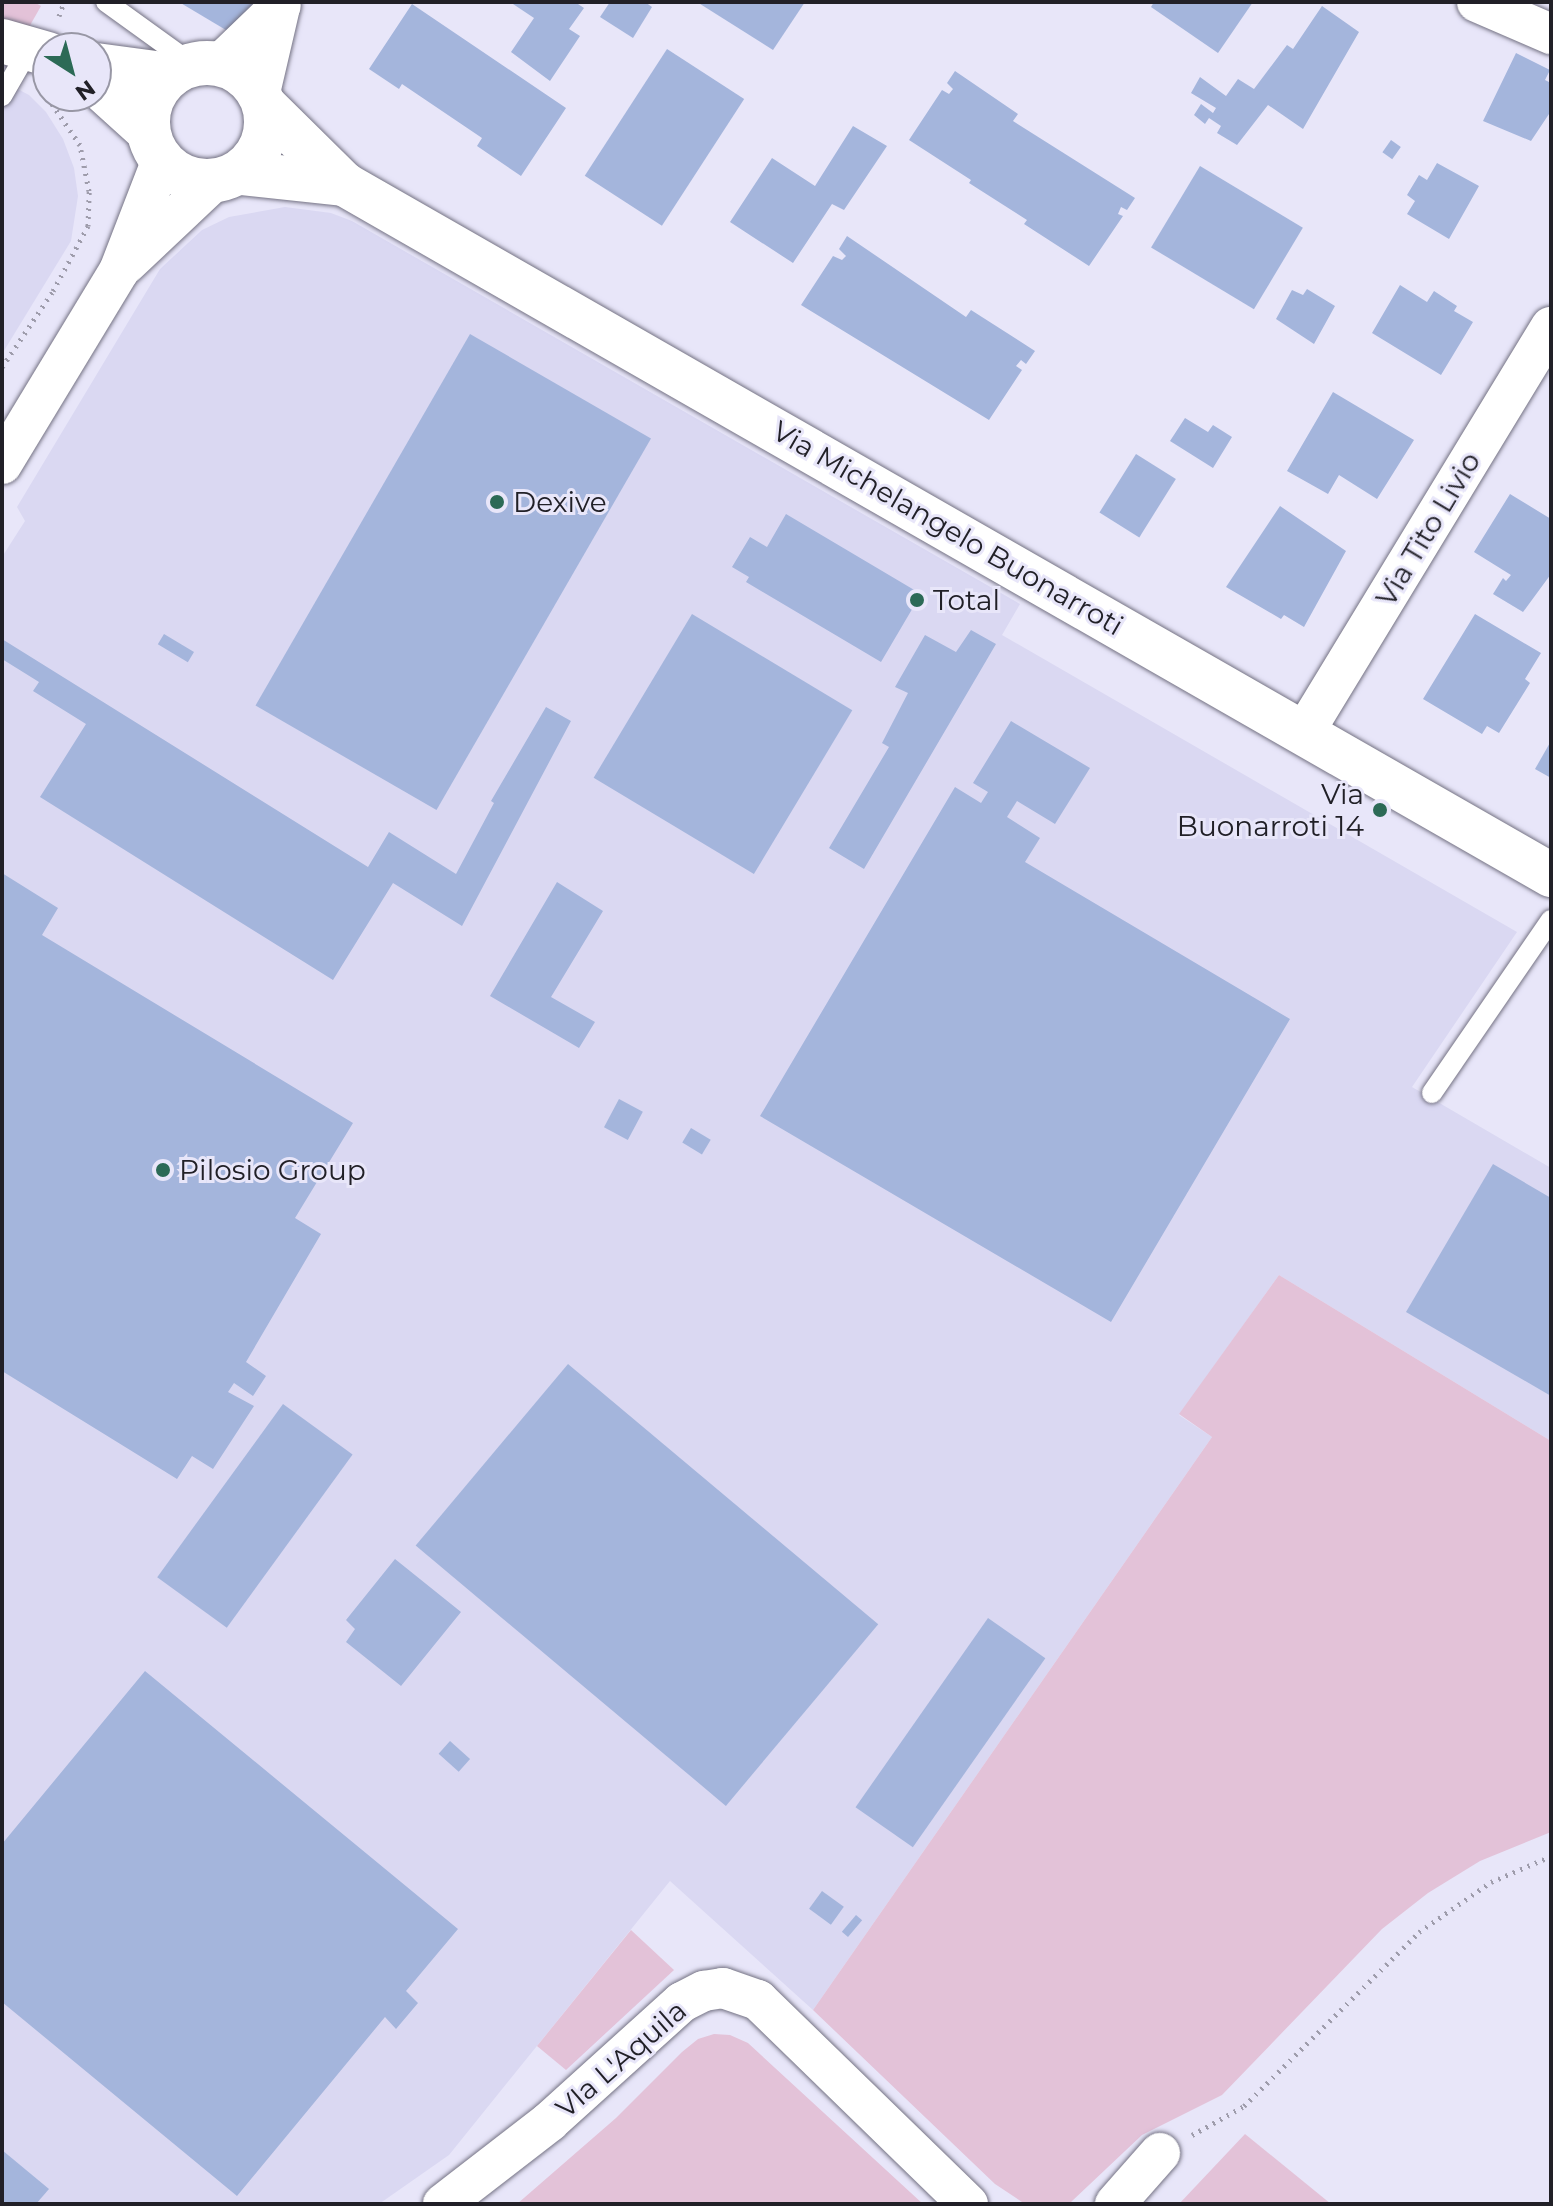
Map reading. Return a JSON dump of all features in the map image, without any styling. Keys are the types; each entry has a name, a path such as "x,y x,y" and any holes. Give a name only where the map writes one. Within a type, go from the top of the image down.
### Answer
{"street":[{"path":"1477,2 1551,34"},
{"path":"2,464 119,271 155,146 151,100 282,4"},
{"path":"119,271 264,144 263,100 282,4"},
{"path":"112,65 194,68 244,74 263,100"},
{"name":"Via Michelangelo Buonarroti","path":"263,100 344,184 1305,731 1551,875"},
{"path":"112,101 184,178 227,178"},
{"name":"Via Michelangelo Buonarroti","path":"227,178 344,184"},
{"name":"Via Tito Livio","path":"1305,731 1548,340"},
{"name":"VIa L'Aquila","path":"443,2204 549,2122 682,2002 704,1991 738,1990 758,2000 968,2204"},
{"path":"1115,2204 1160,2153"}],"lane":[{"path":"106,2 194,68"},
{"path":"2,96 29,57"},
{"path":"1432,1093 1551,920"}],"path":[{"path":"2,367 53,291 88,226 89,191 80,145 29,57"},
{"path":"1160,2153 1244,2106 1419,1932 1491,1882 1551,1856"}],"shaded area":[{"path":"2,2 34,2 41,6 28,29 2,18"},
{"path":"2,81 32,98 32,112 46,112 63,139 74,168 78,196 71,241 2,354"},
{"path":"285,207 331,213 352,221 1020,604 1002,635 1517,932 1412,1087 1551,1168 1551,1441 1279,1275 1179,1415 1212,1437 813,2010 670,1881 449,2155 379,2204 2,2204 2,557 25,521 17,507 160,269 202,230 229,217"},
{"path":"1279,1275 1551,1441 1551,1832 1480,1861 1428,1893 1382,1929 1222,2095 1142,2135 1071,2202 1022,2202 995,2184 813,2010 1212,1437 1179,1414"},
{"path":"631,1930 674,1970 566,2070 537,2046"},
{"path":"714,2034 730,2035 748,2043 923,2204 517,2204 616,2118 682,2052 698,2039"},
{"path":"1245,2134 1331,2204 1179,2204"}],"building":[{"path":"179,2 258,2 236,36"},
{"path":"510,2 575,2 584,8 569,29 580,36 550,81 511,52 534,18"},
{"path":"610,2 645,2 652,7 633,38 600,17"},
{"path":"697,2 805,2 773,50"},
{"path":"1154,2 1253,2 1218,53 1151,7"},
{"path":"412,4 566,108 521,176 477,146 482,138 402,84 399,89 369,69"},
{"path":"1322,6 1359,32 1303,129 1268,105 1237,145 1217,133 1221,126 1209,118 1205,124 1194,115 1201,104 1213,113 1216,108 1191,93 1200,77 1226,96 1238,79 1254,89 1287,45 1293,49"},
{"path":"667,49 744,99 662,226 585,176"},
{"path":"1516,53 1550,70 1545,80 1551,83 1551,111 1531,141 1483,121"},
{"path":"955,71 1018,114 1013,121 1135,198 1127,210 1121,207 1118,214 1123,216 1089,266 1024,224 1027,220 909,140 942,90 949,94 953,89 947,83"},
{"path":"853,126 887,146 844,210 832,204 793,263 730,222 772,158 815,186"},
{"path":"1391,140 1401,147 1392,159 1382,152"},
{"path":"1437,163 1479,186 1449,239 1407,214 1415,201 1407,195 1419,175 1427,180"},
{"path":"1200,166 1303,228 1254,309 1151,247"},
{"path":"847,236 966,317 971,310 1035,351 1026,364 1021,360 1016,366 1022,370 989,420 801,305 833,256 842,260 846,256 839,249"},
{"path":"1400,285 1427,302 1434,291 1457,306 1454,311 1473,322 1441,375 1372,333"},
{"path":"1307,289 1335,306 1314,344 1276,319 1292,290 1303,295"},
{"path":"470,334 651,438 436,810 256,706"},
{"path":"1333,392 1414,440 1377,499 1339,475 1328,494 1287,471"},
{"path":"1185,418 1208,432 1213,425 1232,437 1213,468 1170,441"},
{"path":"1136,454 1176,479 1139,537 1099,513"},
{"path":"1510,494 1551,519 1551,574 1523,612 1493,594 1503,578 1506,581 1511,575 1474,552"},
{"path":"1280,506 1346,551 1304,627 1284,615 1281,619 1226,587"},
{"path":"786,514 921,594 881,662 746,582 749,577 732,567 750,537 767,547"},
{"path":"692,614 852,710 754,874 594,778"},
{"path":"1475,614 1541,653 1525,679 1530,683 1499,733 1487,726 1482,734 1423,699"},
{"path":"971,630 996,644 864,869 829,848 889,747 882,743 908,693 895,687 925,635 956,652"},
{"path":"164,634 194,652 188,662 158,644"},
{"path":"2,639 368,867 389,832 456,874 494,803 491,801 546,707 571,721 462,926 393,883 333,980 40,797 86,724 33,691 39,682 2,659"},
{"path":"1011,721 1090,768 1055,824 1017,801 1007,817 1040,838 1025,862 1290,1019 1111,1322 760,1116 955,787 981,803 988,792 973,783"},
{"path":"1551,741 1551,778 1535,769"},
{"name":"Pilosio Group","path":"2,873 58,908 42,935 353,1123 295,1218 321,1234 246,1362 266,1376 253,1396 234,1383 228,1392 254,1406 213,1469 192,1456 177,1479 2,1371"},
{"path":"557,882 603,911 551,997 595,1022 579,1048 490,996"},
{"path":"619,1099 643,1112 628,1140 604,1127"},
{"path":"691,1128 711,1140 702,1154 682,1143"},
{"path":"1493,1164 1551,1198 1551,1396 1406,1312"},
{"path":"568,1364 878,1624 726,1806 416,1546"},
{"path":"283,1404 353,1455 227,1628 157,1577"},
{"path":"395,1559 461,1612 401,1686 346,1642 355,1629 346,1620"},
{"path":"988,1618 1045,1658 913,1847 856,1807"},
{"path":"145,1671 458,1929 406,1991 418,2003 396,2029 385,2017 237,2196 2,2002 2,1844"},
{"path":"450,1741 470,1759 459,1772 439,1754"},
{"path":"822,1891 844,1907 831,1925 809,1909"},
{"path":"856,1915 862,1920 848,1937 842,1932"},
{"path":"2,2150 49,2189 36,2204 2,2204"}],"place":[{"name":"Dexive","path":"497,502"},
{"name":"Total","path":"917,600"},
{"name":"Via Buonarroti 14","path":"1380,810"},
{"name":"Pilosio Group","path":"163,1170"}]}
